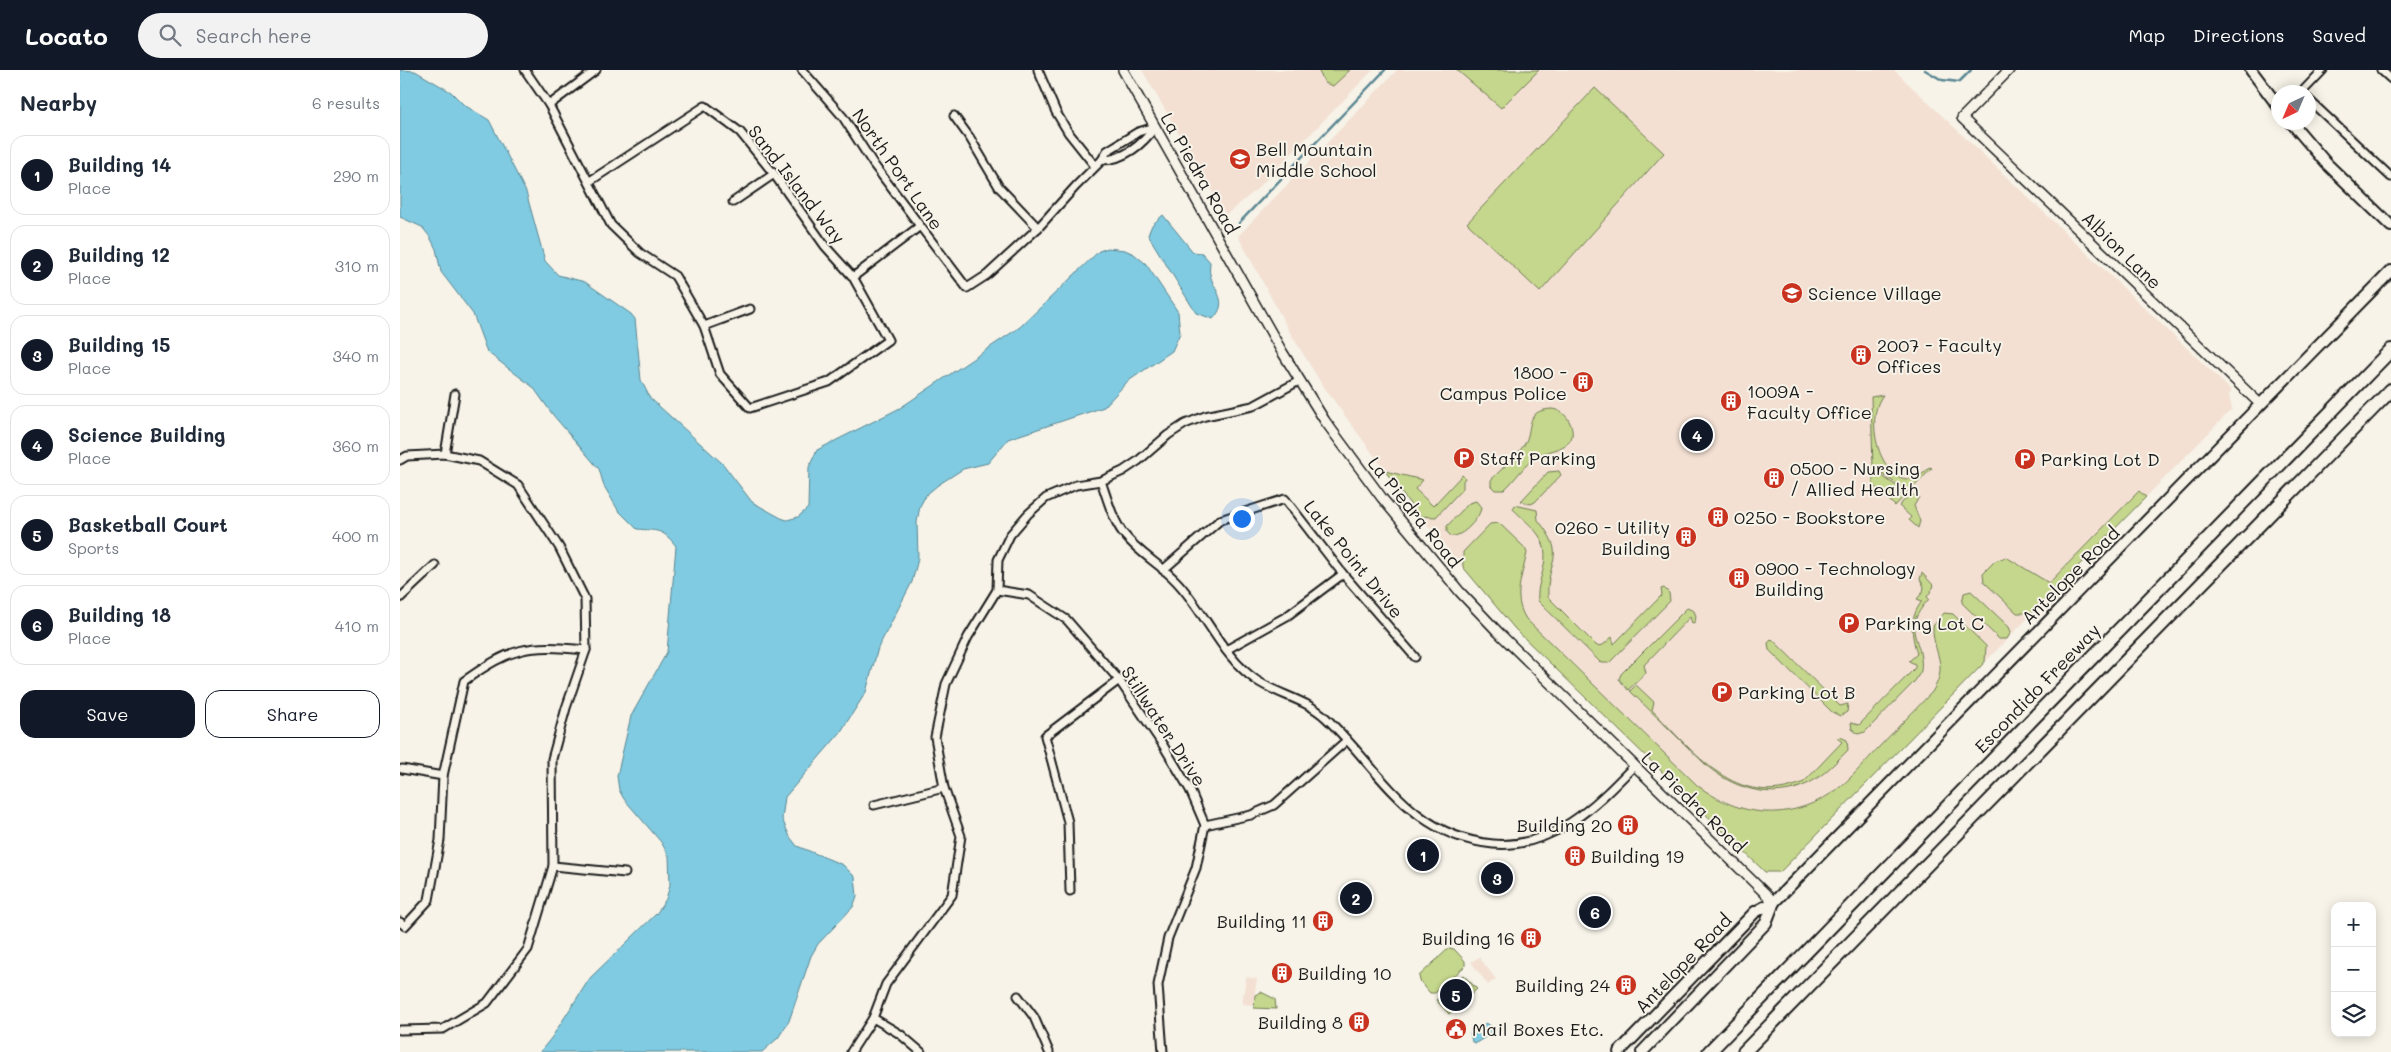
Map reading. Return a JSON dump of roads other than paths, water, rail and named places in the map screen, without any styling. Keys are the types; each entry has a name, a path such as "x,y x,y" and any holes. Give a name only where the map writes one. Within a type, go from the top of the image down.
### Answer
{"highway":[{"name":"Escondido Freeway","path":"1709,1052 2391,350"},
{"path":"1744,1052 2391,390"}],"main road":[{"path":"2251,70 2271,97"},
{"path":"2298,130 2326,163 2391,226"},
{"name":"Antelope Road","path":"1618,1052 1755,912 1774,902 2391,271"},
{"name":"Antelope Road","path":"1642,1052 1766,923 1774,902"}],"street":[{"path":"525,70 549,105 590,180 611,225 640,254 674,276 704,326 750,309"},
{"path":"549,105 596,70"},
{"name":"North Port Lane","path":"802,70 843,117 874,165 967,288 987,275 1038,228"},
{"path":"1038,70 1056,112 1068,132 1095,166"},
{"name":"La Piedra Road","path":"1123,70 1299,381 1351,459 1460,592 1532,667 1633,767 1774,902"},
{"name":"Albion Lane","path":"2009,70 1962,118 2260,404"},
{"path":"2309,85 2323,70"},
{"path":"2381,70 2391,79"},
{"name":"Sand Island Way","path":"590,180 705,106 740,132 774,174 825,246 853,276 888,340 829,382 750,408 720,374 704,326"},
{"path":"2316,107 2391,178"},
{"path":"954,116 970,138 999,187 1038,228 1102,160 1107,150 1138,132 1155,127"},
{"path":"1102,160 1112,160 1143,143 1155,127"},
{"path":"733,202 774,174"},
{"path":"853,276 920,226"},
{"path":"851,1052 873,1018 886,984 952,896 961,836 944,788 935,737 946,684 968,637 997,590 998,560 1010,534 1046,498 1076,485 1101,481 1123,471 1138,461 1168,434 1185,424 1205,416 1253,406 1299,381"},
{"path":"445,454 455,394"},
{"path":"400,460 407,456 445,454 479,461 518,485 559,547 585,599 586,650 566,708 552,759 553,866 528,949 487,1002 443,1029 400,1030"},
{"path":"1101,481 1122,531 1145,557 1176,581 1241,668 1256,681 1303,702 1324,716 1399,799 1420,817 1443,831 1467,839 1494,844 1522,842 1552,833 1574,822 1594,807 1633,767"},
{"name":"Lake Point Drive","path":"1163,570 1220,520 1285,499 1343,574 1415,657"},
{"path":"400,598 436,565"},
{"path":"1226,650 1287,616 1343,574"},
{"name":"Stillwater Drive","path":"997,590 1029,595 1067,620 1119,680 1163,745 1190,790 1205,825"},
{"path":"402,924 429,900 440,840 443,776 464,681 512,652 545,646 586,650"},
{"path":"1070,890 1068,822 1045,736 1119,680"},
{"path":"1163,1052 1158,985 1168,938 1196,868 1205,825 1251,815 1274,805 1347,740"},
{"path":"402,769 443,776"},
{"path":"874,805 944,788"},
{"path":"553,866 625,874"},
{"path":"1018,996 1034,1017 1049,1052"},
{"path":"873,1018 900,1034 921,1052"}],"water":[{"path":"400,70 415,71 451,92 464,105 489,120 526,192 545,261 558,275 585,282 631,314 635,319 641,380 650,398 723,464 752,502 787,520 798,517 808,508 809,467 817,450 900,408 1020,327 1099,251 1108,248 1125,250 1134,254 1146,264 1178,312 1180,333 1172,351 1127,382 1104,407 1008,439 988,463 963,469 926,495 920,506 917,522 918,559 912,582 878,648 866,692 840,733 785,797 782,819 790,837 797,846 843,865 855,877 857,896 853,907 818,944 811,956 789,1021 778,1038 762,1052 540,1052 552,1037 590,978 657,913 666,899 670,885 669,856 661,842 624,799 619,790 617,776 631,716 667,652 676,546 667,536 659,531 637,529 618,510 604,486 599,469 553,415 533,387 487,352 473,314 441,272 436,249 430,237 422,227 400,217"},
{"path":"1163,215 1193,252 1202,253 1210,262 1210,274 1221,302 1218,313 1213,319 1196,313 1148,235 1152,225"},
{"path":"1486,1023 1491,1026 1492,1033 1476,1043 1472,1042 1470,1033"}],"waterway":[{"path":"1239,223 1385,70"},
{"path":"1925,70 1942,80 1959,82 1971,70"}],"place":[{"name":"Bell Mountain Middle School","path":"1240,159"},
{"name":"Science Village","path":"1792,293"},
{"name":"2007 - Faculty Offices","path":"1861,355"},
{"name":"1800 - Campus Police","path":"1583,382"},
{"name":"1009A - Faculty Office","path":"1731,401"},
{"name":"Science Building","path":"1697,435"},
{"name":"Staff Parking","path":"1464,458"},
{"name":"Parking Lot D","path":"2025,459"},
{"name":"0500 - Nursing / Allied Health","path":"1774,478"},
{"name":"0250 - Bookstore","path":"1718,517"},
{"name":"0260 - Utility Building","path":"1686,537"},
{"name":"0900 - Technology Building","path":"1739,578"},
{"name":"Parking Lot C","path":"1849,623"},
{"name":"Parking Lot B","path":"1722,692"},
{"name":"Building 20","path":"1628,825"},
{"name":"Building 14","path":"1423,855"},
{"name":"Building 19","path":"1575,856"},
{"name":"Building 15","path":"1497,878"},
{"name":"Building 12","path":"1356,898"},
{"name":"Building 18","path":"1595,912"},
{"name":"Building 11","path":"1323,921"},
{"name":"Building 16","path":"1531,938"},
{"name":"Building 10","path":"1282,973"},
{"name":"Building 24","path":"1626,985"},
{"name":"Basketball Court","path":"1456,995"},
{"name":"Building 8","path":"1359,1022"},
{"name":"Mail Boxes Etc.","path":"1456,1029"}]}
